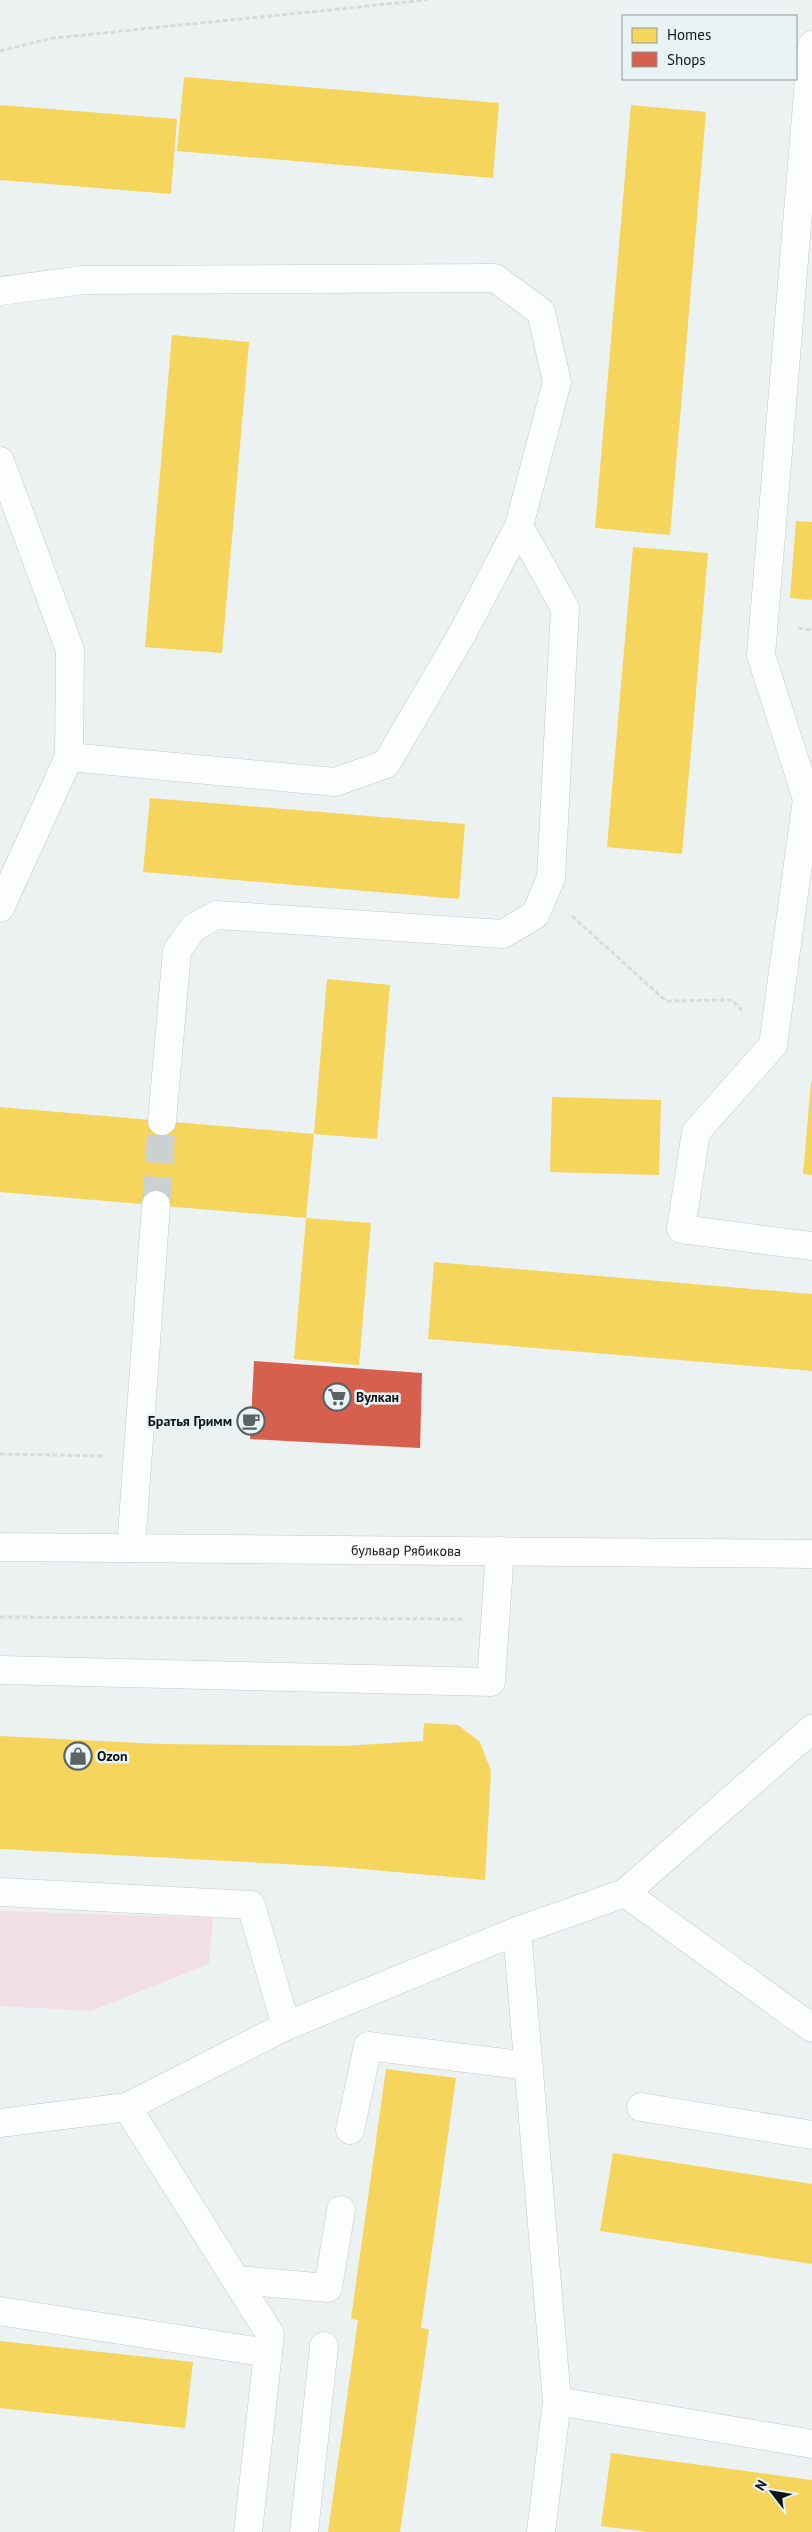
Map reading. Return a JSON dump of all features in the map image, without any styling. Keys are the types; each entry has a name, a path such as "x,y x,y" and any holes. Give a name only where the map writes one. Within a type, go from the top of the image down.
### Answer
{"street":[{"path":"812,45 761,655 807,799 773,1045 696,1132 681,1229 812,1246"},
{"path":"0,291 83,280 495,278 542,312 557,382 519,526 462,634 386,764 335,782 69,757"},
{"path":"0,461 70,650 69,757 0,908"},
{"path":"162,1121 177,951 193,928 216,915 503,934 535,915 551,878 566,608 519,526"},
{"path":"131,1548 156,1205"},
{"name":"бульвар Рябикова","path":"0,1547 812,1554"},
{"path":"0,1670 491,1682 500,1551"},
{"path":"0,2123 127,2107 286,2026 517,1931 625,1893 812,1730"},
{"path":"0,1892 251,1905 286,2026"},
{"path":"625,1893 812,2028"},
{"path":"517,1931 557,2401 542,2532"},
{"path":"350,2130 368,2046 529,2066"},
{"path":"127,2107 270,2334 248,2532"},
{"path":"641,2107 812,2136"},
{"path":"237,2280 328,2288 341,2210"},
{"path":"0,2311 268,2354"},
{"path":"304,2532 324,2346"},
{"path":"557,2401 812,2444"}],"path":[{"path":"0,51 53,38 427,0"},
{"path":"545,892 666,1001 732,1000 773,1045"},
{"path":"0,1454 138,1457"},
{"path":"0,1617 464,1619"}],"shaded area":[{"path":"0,1911 213,1918 209,1964 91,2011 0,2006"}],"building: Homes":[{"path":"184,77 499,103 493,178 177,151"},
{"path":"0,105 177,119 171,194 0,180"},
{"path":"631,105 706,112 670,535 595,528"},
{"path":"172,335 249,342 222,653 145,647"},
{"path":"796,521 812,522 812,600 790,598"},
{"path":"633,547 708,553 682,854 607,847"},
{"path":"150,798 465,824 459,899 143,872"},
{"path":"327,979 390,985 377,1139 314,1134"},
{"path":"812,1082 812,1175 803,1174"},
{"path":"552,1097 661,1100 659,1175 550,1172"},
{"path":"0,1107 314,1134 306,1218 0,1192"},
{"path":"306,1218 371,1223 359,1365 294,1359"},
{"path":"434,1262 812,1294 812,1371 428,1339"},
{"path":"424,1723 458,1725 480,1742 491,1771 485,1880 340,1867 0,1849 0,1736 160,1744 343,1746 423,1741"},
{"path":"386,2069 456,2078 421,2328 429,2329 400,2532 328,2532 358,2320 351,2319"},
{"path":"613,2153 812,2184 812,2264 600,2231"},
{"path":"0,2341 193,2362 185,2428 0,2408"},
{"path":"611,2453 812,2480 812,2532 649,2532 601,2526"}],"building: Shops":[{"name":"Вулкан","path":"254,1361 422,1373 420,1448 250,1439"}],"tunnel":[{"path":"156,1205 162,1121"}],"place":[{"name":"Вулкан","path":"337,1397"},
{"name":"Братья Гримм","path":"251,1421"},
{"name":"Ozon","path":"78,1756"}]}
